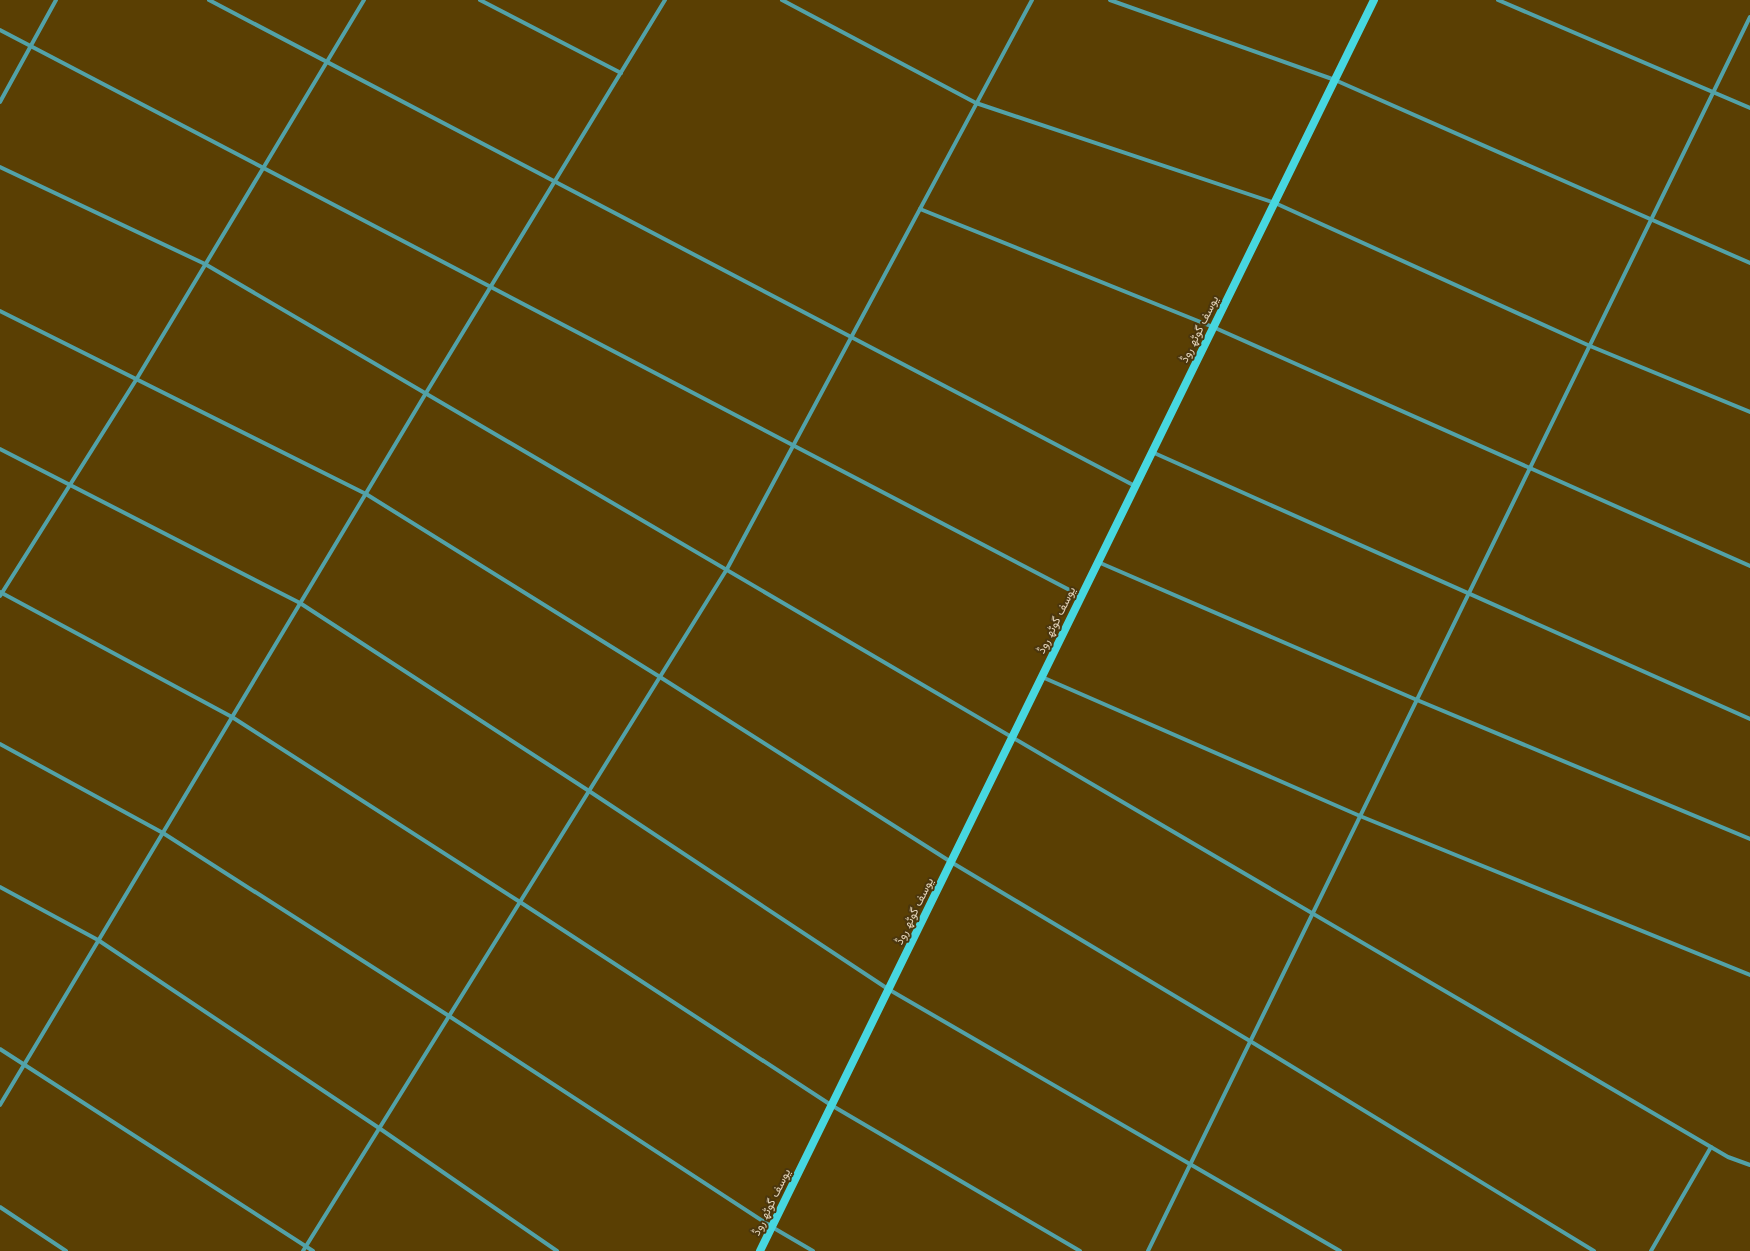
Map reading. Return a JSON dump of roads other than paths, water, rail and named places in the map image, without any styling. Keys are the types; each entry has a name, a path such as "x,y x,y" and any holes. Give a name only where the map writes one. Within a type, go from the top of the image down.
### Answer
{"street":[{"path":"0,102 56,0"},
{"path":"210,0 1135,486"},
{"path":"364,0 136,380 1,593 232,717 832,1105 1080,1251"},
{"path":"480,0 620,73"},
{"path":"0,1105 426,393 665,0"},
{"path":"782,0 976,103 1275,203 1590,346 1750,412"},
{"path":"304,1249 727,569 1032,0"},
{"path":"1110,0 1335,80 1750,263"},
{"name":"یوسف گوٹھ روڈ","path":"760,1251 1374,0"},
{"path":"1498,0 1750,108"},
{"path":"1148,1251 1750,17"},
{"path":"0,30 1082,596"},
{"path":"0,167 205,264 1728,1157 1750,1165"},
{"path":"920,209 1213,327 1750,566"},
{"path":"0,311 366,494 660,677 951,862 1250,1041 1594,1251"},
{"path":"0,449 300,603 590,791 888,989 1191,1163 1340,1251"},
{"path":"1152,452 1750,719"},
{"path":"1098,562 1417,700 1750,839"},
{"path":"1042,677 1360,816 1750,975"},
{"path":"0,744 163,833 449,1016 772,1227 813,1251"},
{"path":"0,887 98,940 379,1128 557,1251"},
{"path":"0,1049 304,1249 313,1251"},
{"path":"1651,1251 1711,1147"},
{"path":"0,1207 66,1251"}]}
